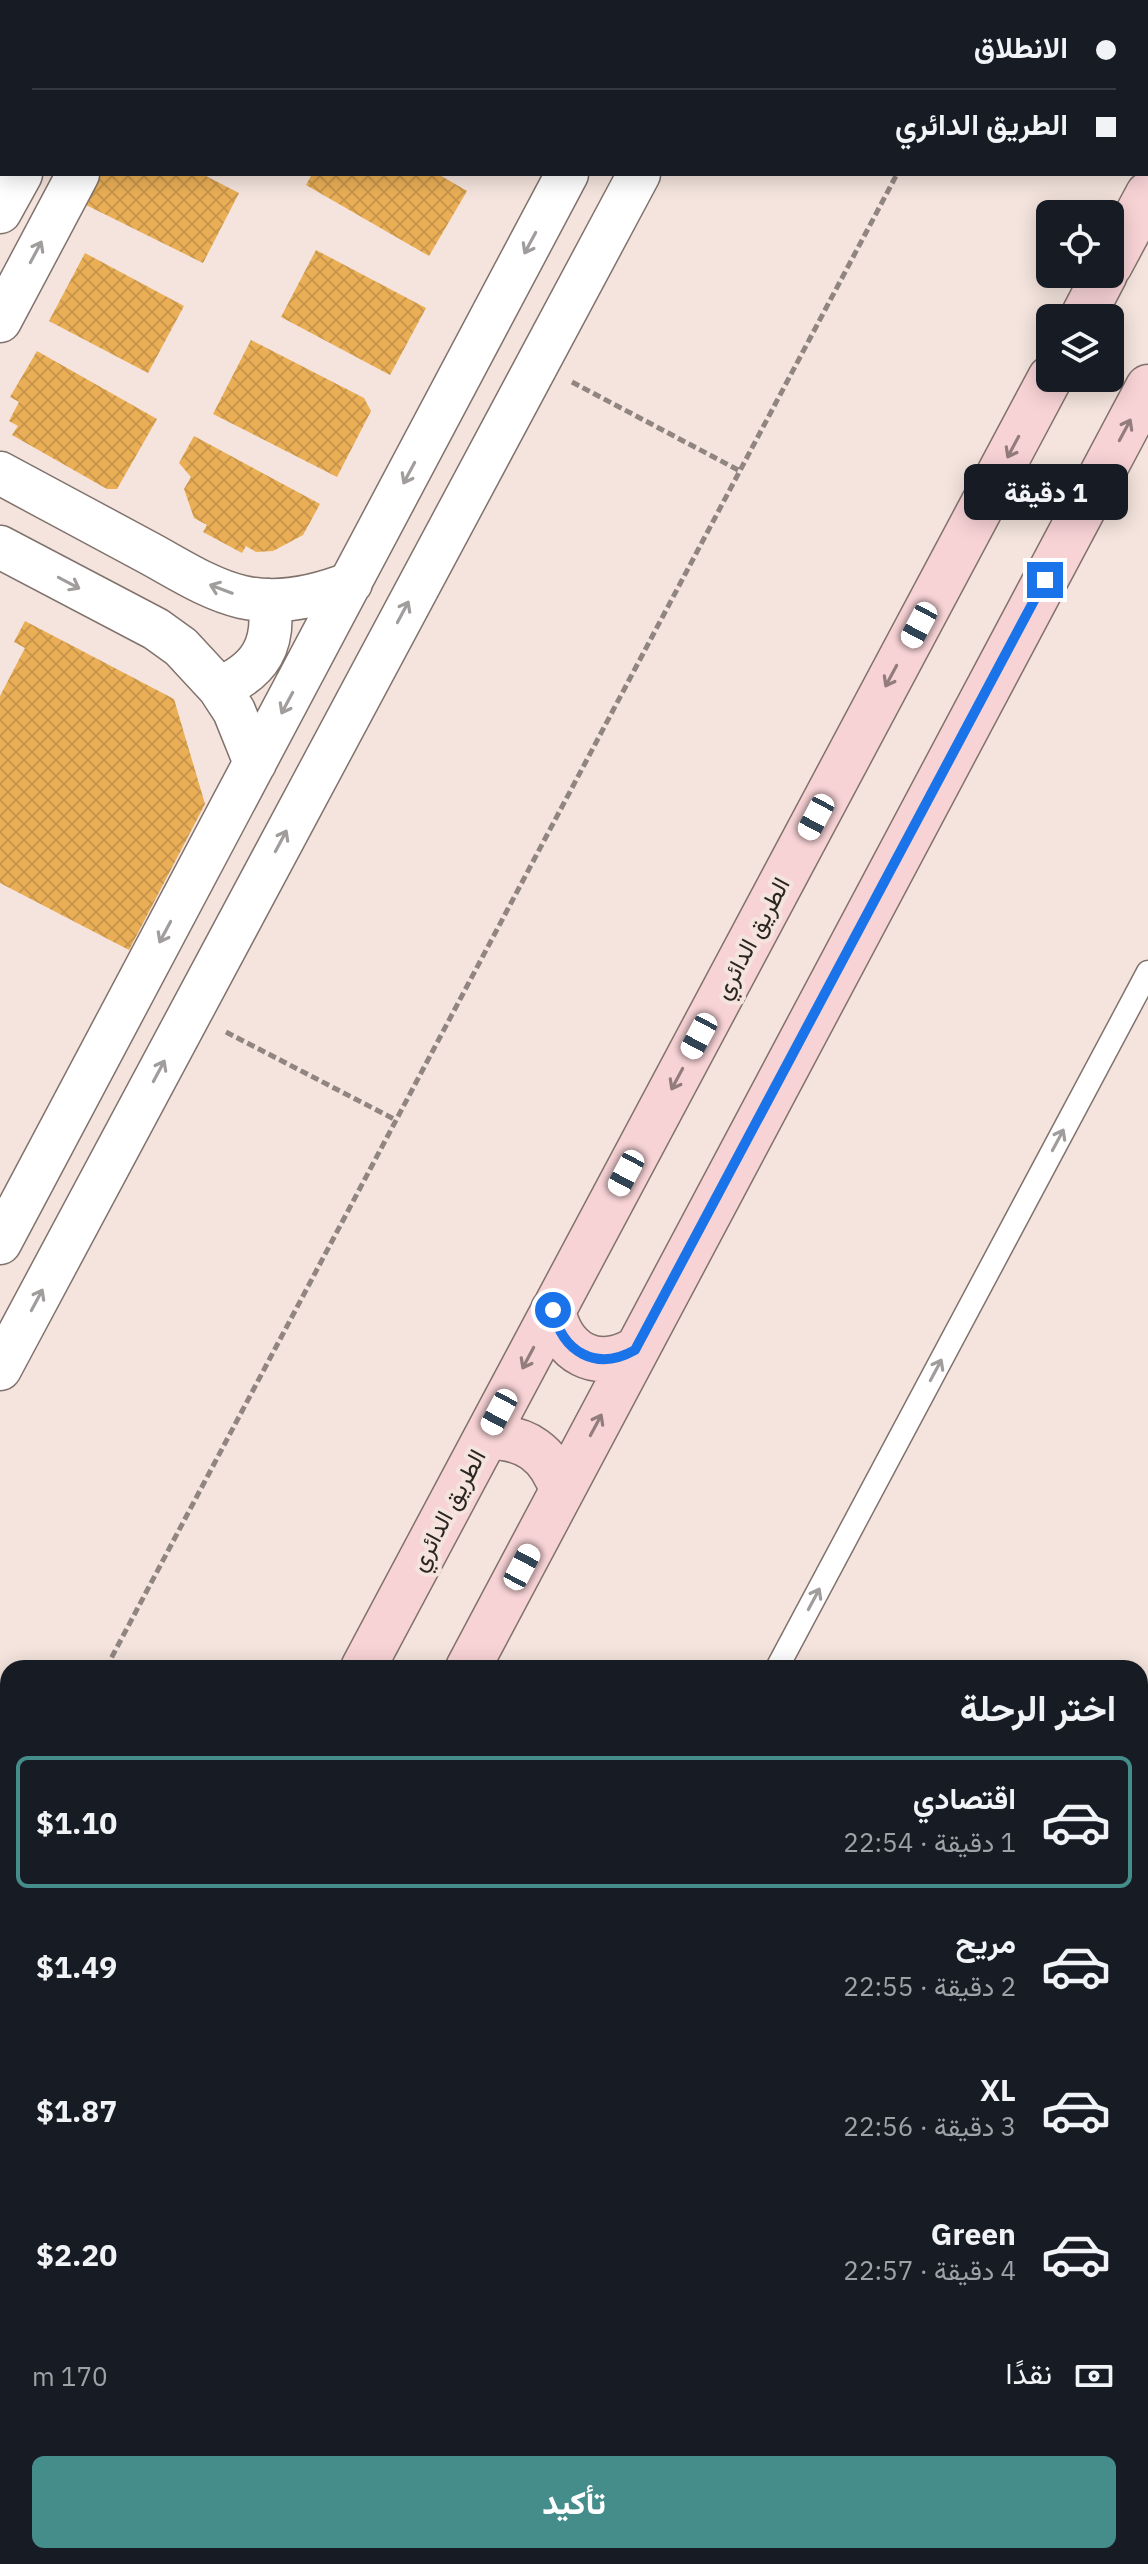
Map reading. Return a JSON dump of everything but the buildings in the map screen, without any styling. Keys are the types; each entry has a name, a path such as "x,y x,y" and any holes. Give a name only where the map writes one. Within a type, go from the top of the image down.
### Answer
{"main road":[{"path":"1124,239 1148,194"},
{"path":"472,1660 1148,387"},
{"name":"الطريق الدائري","path":"367,1660 1043,392"},
{"path":"553,1310 562,1337 583,1355 610,1360 635,1350"},
{"path":"486,1437 519,1440 535,1448 556,1474 562,1491"}],"street":[{"path":"0,212 20,176"},
{"path":"0,321 77,176"},
{"path":"0,1243 566,176"},
{"path":"0,1369 634,176"},
{"path":"0,473 190,575 242,597 297,599 325,594 351,583"},
{"path":"0,547 156,629 181,647 219,688 234,711 255,763"},
{"path":"219,688 251,670 263,655 270,638 272,619 269,600"}],"lane":[{"path":"781,1660 1148,972"}],"path":[{"path":"110,1660 896,176"},
{"path":"536,363 740,471"},
{"path":"189,1014 396,1120"}],"route":[{"path":"553,1310 562,1337 583,1355 610,1360 635,1350 1045,580"}]}
